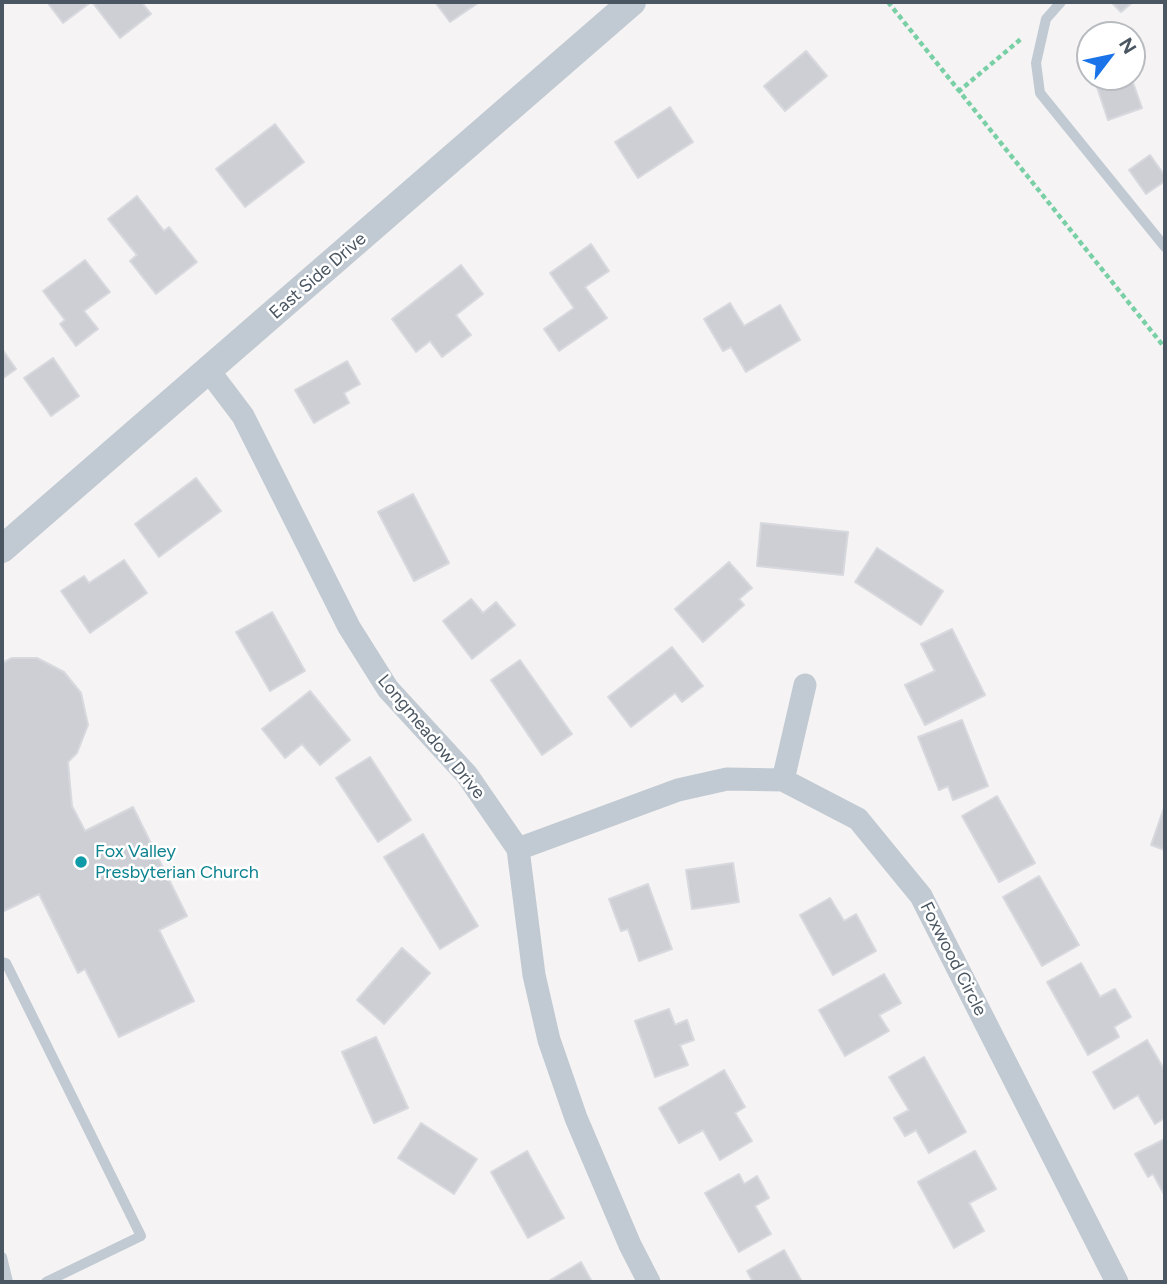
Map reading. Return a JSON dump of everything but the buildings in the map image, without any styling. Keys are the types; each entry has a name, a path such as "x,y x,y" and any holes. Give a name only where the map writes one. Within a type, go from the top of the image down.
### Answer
{"street":[{"name":"East Side Drive","path":"2,549 632,2"},
{"name":"Longmeadow Drive","path":"209,371 243,416 349,627 388,688 467,775 518,849 534,975 549,1040 576,1118 630,1245 649,1282"},
{"path":"783,780 805,685"},
{"name":"Foxwood Circle","path":"518,849 678,790 727,779 783,780 858,819 921,896 1117,1282"}],"lane":[{"path":"1060,2 1046,19 1036,63 1040,93 1165,247"},
{"path":"2,962 6,963 141,1236 46,1282"},
{"path":"2,1257 8,1282"}],"path":[{"path":"888,2 1165,348"},
{"path":"958,92 1046,19"}],"place":[{"name":"Fox Valley Presbyterian Church","path":"81,862"}]}
